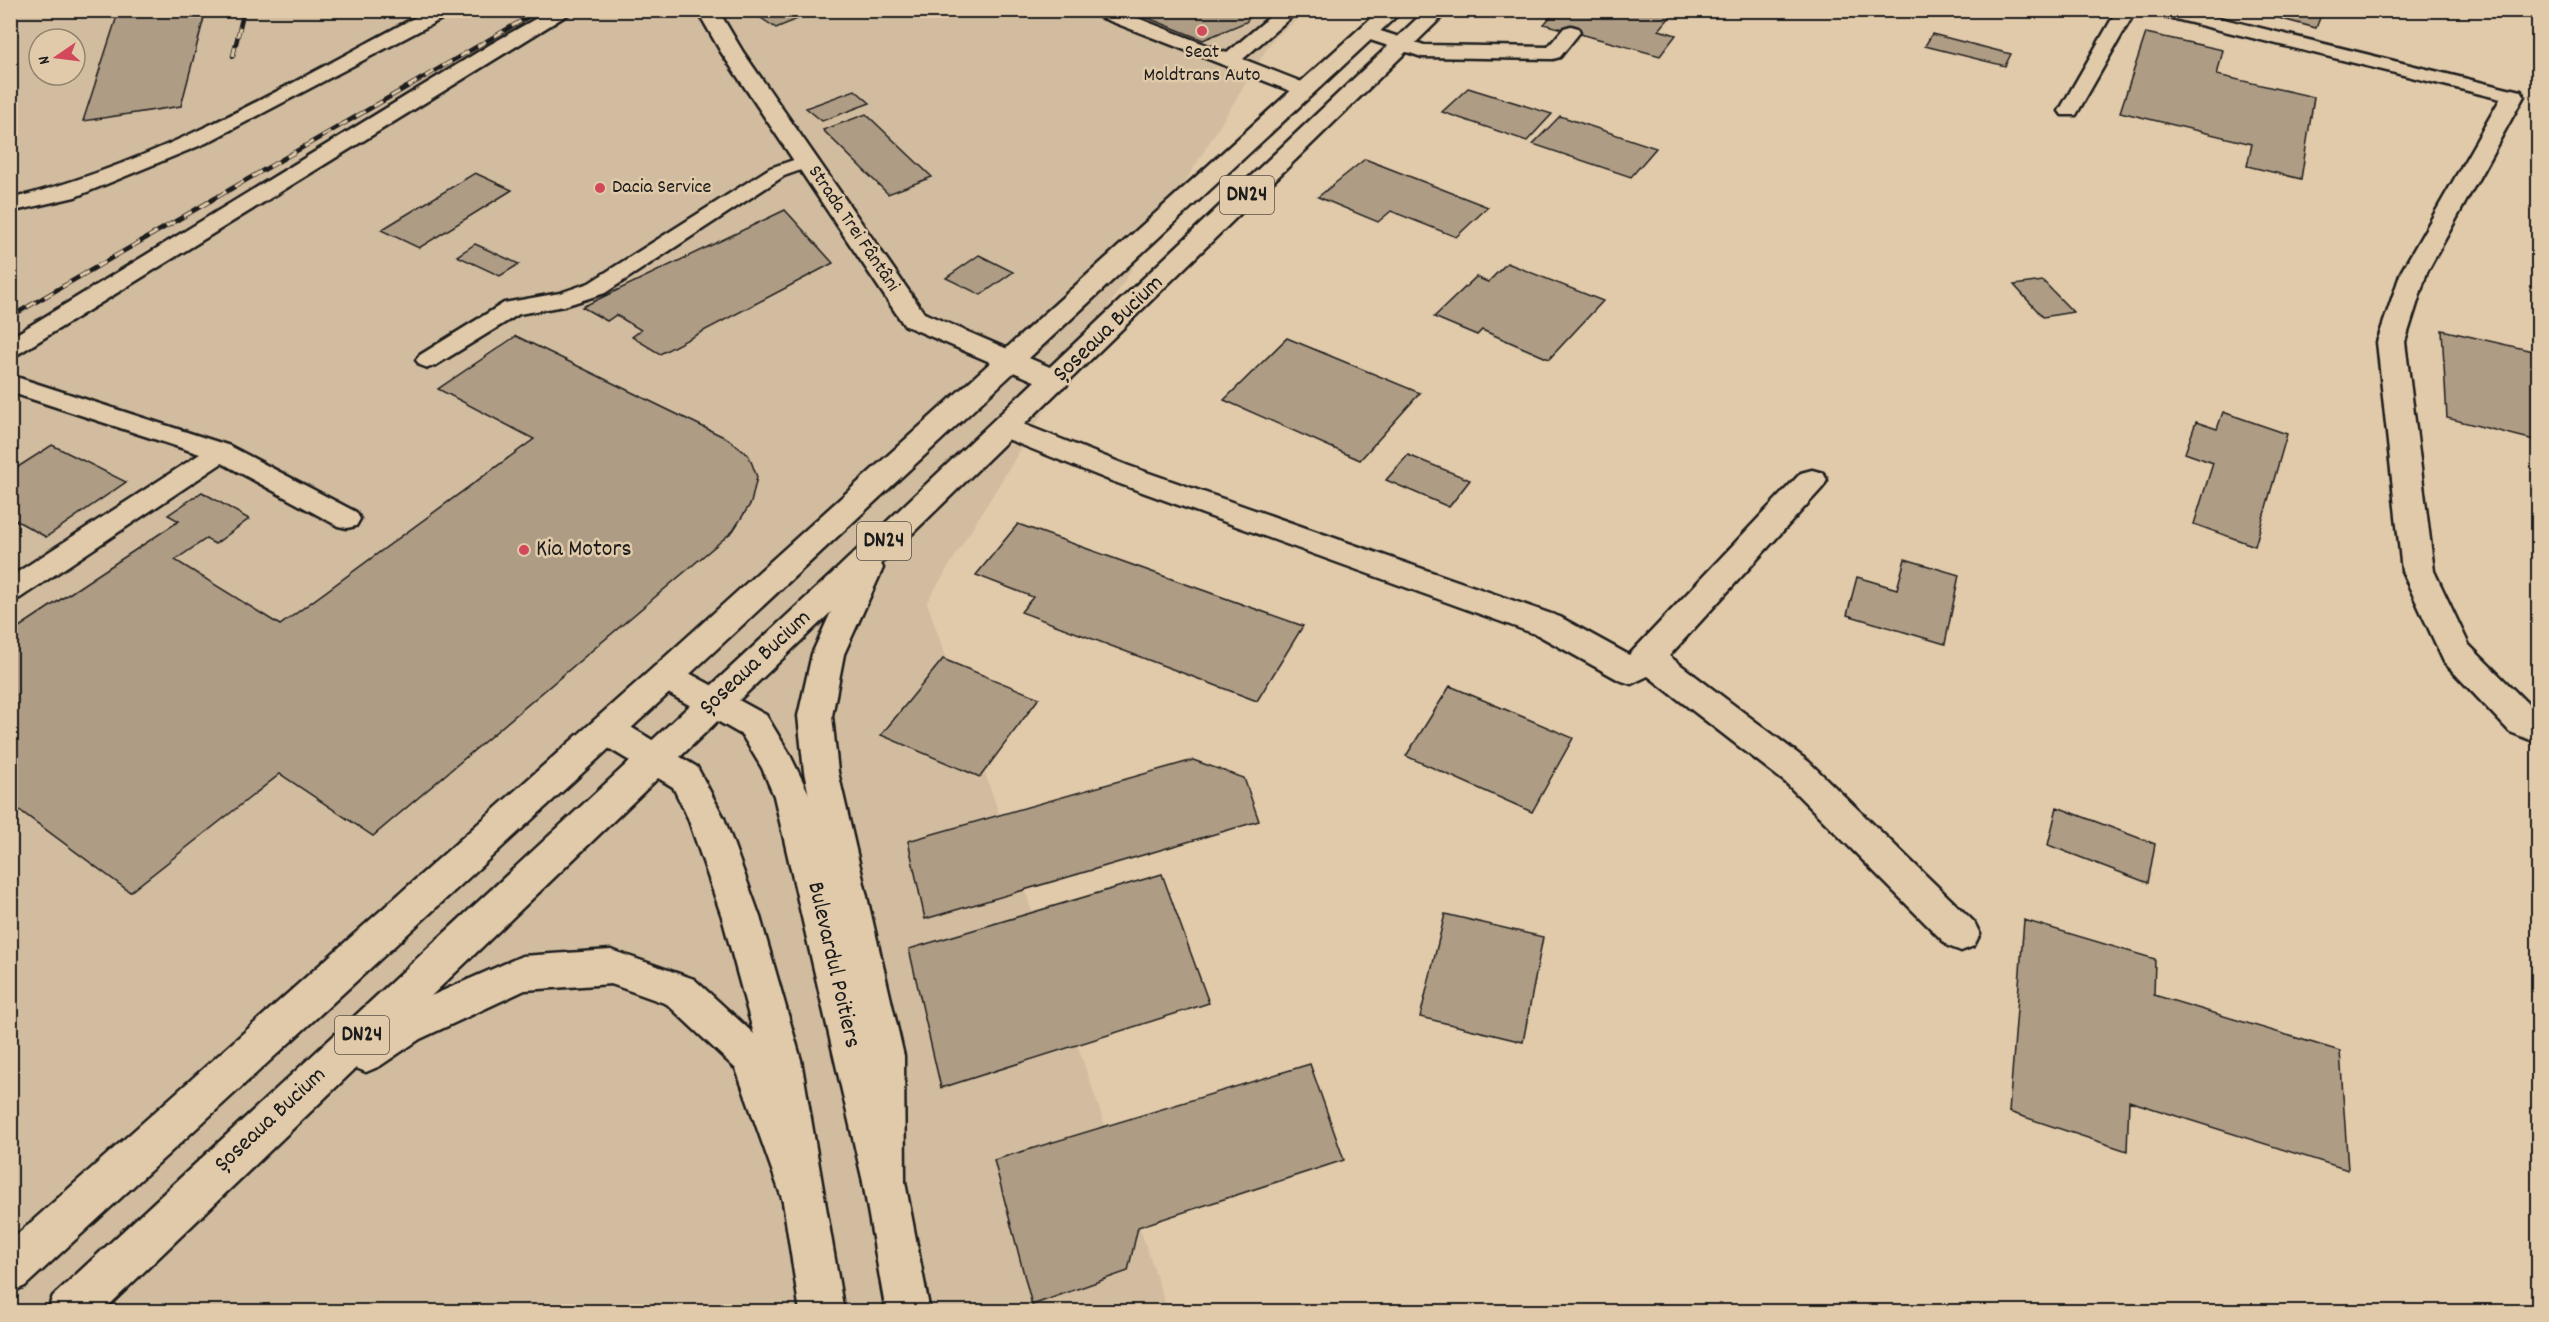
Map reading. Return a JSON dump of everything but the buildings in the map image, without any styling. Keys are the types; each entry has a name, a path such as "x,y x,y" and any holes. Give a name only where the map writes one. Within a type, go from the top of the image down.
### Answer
{"main road":[{"name":"Strada Trei Fântâni","path":"707,10 914,319 1056,380"},
{"name":"Șoseaua Bucium","path":"10,1271 666,676 1393,10"},
{"name":"Șoseaua Bucium","path":"69,1311 1056,380 1439,10"},
{"path":"2513,96 2414,272 2391,342 2418,572 2456,653 2522,722 2538,729"},
{"path":"1005,427 1130,477 1550,626 1630,671 1648,657 1812,480"},
{"path":"876,549 828,654 815,716 821,772 884,1056 884,1182"},
{"path":"1648,657 1797,772 1961,934"},
{"name":"Bulevardul Poitiers","path":"666,676 754,725 777,763 792,796 884,1182 908,1311"},
{"path":"606,730 686,777 706,818 741,917 781,1060 822,1311"},
{"path":"280,1112 406,1026 522,973 611,967 680,991 752,1058 804,1203"}],"lane":[{"path":"10,206 67,192 199,139 444,10"},
{"path":"10,349 498,48 566,10"},
{"path":"1099,10 1305,90"},
{"path":"1229,61 1290,10"},
{"path":"2068,111 2127,10"},
{"path":"2162,10 2513,96"},
{"path":"1368,33 1422,51 1552,53 1571,32"},
{"path":"428,360 512,308 564,299 597,288 777,172 808,161"},
{"path":"10,383 221,452 347,519"},
{"path":"10,591 221,452"}],"shaded area":[{"path":"10,11 1308,11 1273,39 927,602 1168,1311 11,1311"}],"railway":[{"path":"233,56 244,10"},
{"path":"10,317 540,10"}],"place":[{"name":"Seat Moldtrans Auto","path":"1202,31"},
{"name":"Dacia Service","path":"600,188"},
{"name":"Kia Motors","path":"524,550"}]}
